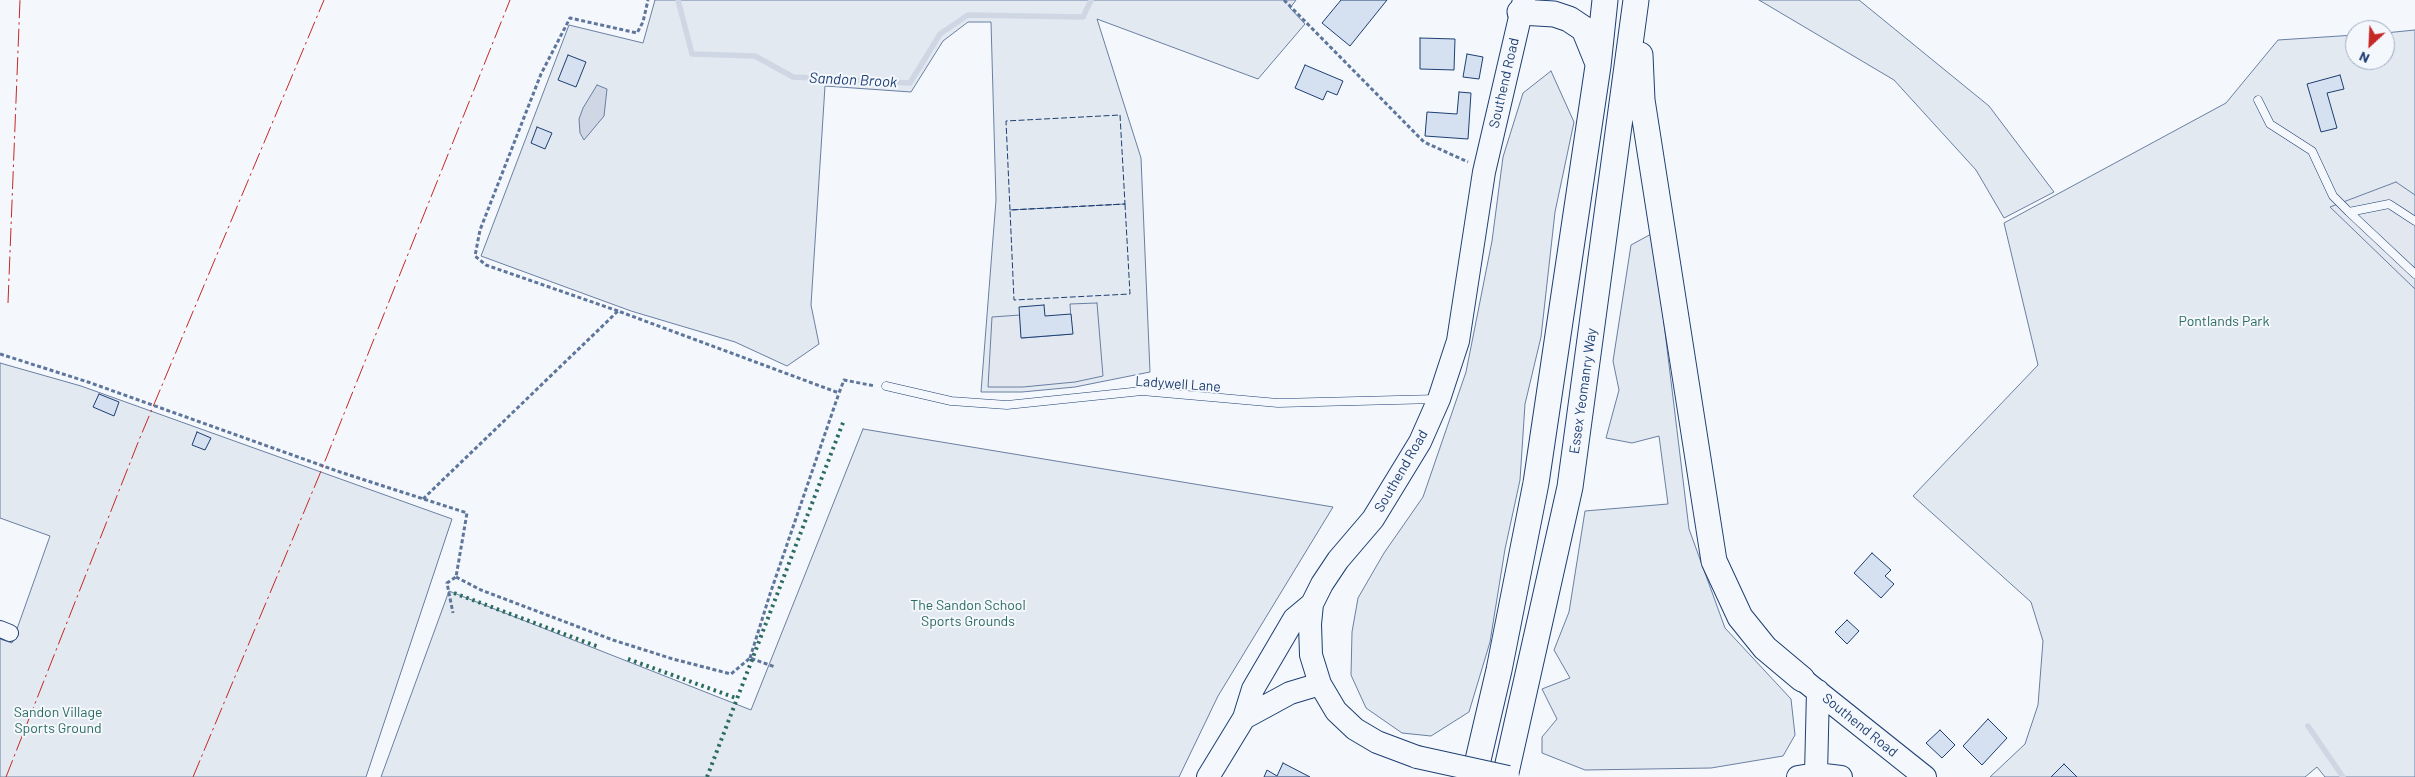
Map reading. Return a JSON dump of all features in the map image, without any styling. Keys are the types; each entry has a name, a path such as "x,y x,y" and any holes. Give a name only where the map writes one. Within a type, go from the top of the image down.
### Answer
{"main road":[{"path":"1474,777 1499,670 1536,483 1598,66 1605,0"},
{"path":"1636,0 1642,100 1714,561 1740,617 1765,648 1810,685"},
{"name":"Essex Yeomanry Way","path":"1506,777 1570,487 1636,0"},
{"path":"1522,6 1554,14 1584,29 1598,66"}],"street":[{"name":"Southend Road","path":"1506,777 1417,757 1377,742 1355,729 1336,711 1320,684 1311,655 1310,624 1312,604 1322,584 1373,519 1420,442 1439,399 1458,340 1484,169 1522,6"},
{"path":"1208,777 1244,718 1253,689 1294,619 1312,604"},
{"path":"1244,718 1290,693 1320,684"},
{"name":"Southend Road","path":"1807,775 1810,685"},
{"name":"Southend Road","path":"1810,685 1925,777"},
{"path":"1807,775 1841,777"}],"lane":[{"path":"2258,100 2270,124 2312,151 2333,196 2415,274"},
{"path":"2349,212 2389,204 2415,221"},
{"name":"Ladywell Lane","path":"886,386 951,401 1007,405 1142,391 1278,403 1439,399"}],"path":[{"path":"648,0 644,22 637,33 570,18 541,74 480,230 475,256 486,266 618,311 839,393"},
{"path":"1284,0 1424,142 1484,169"},
{"path":"422,499 618,311"},
{"path":"0,354 88,382 422,499 466,512 456,576 448,583 453,614"},
{"path":"456,576 480,590 613,640 673,660 731,674 750,658 844,380 886,386"},
{"path":"750,658 775,668"}],"green space":[{"path":"655,0 1296,0 1290,8 1305,24 1258,79 1097,19 1141,158 1150,372 1075,387 1022,392 981,392 996,200 991,22 968,22 943,41 911,92 825,86 811,305 819,344 787,366 735,342 631,311 481,256 569,25 643,43"},
{"path":"1759,0 1859,0 1989,106 2054,192 2004,218 1976,170 1894,80"},
{"name":"Pontlands Park","path":"2415,30 2415,777 2325,777 2317,767 2305,777 1990,777 2025,744 2038,705 2043,641 2031,602 1913,496 2038,365 2004,223 2226,103 2278,40 2345,36 2345,70 2395,70 2395,32"},
{"path":"1551,71 1574,122 1555,212 1541,337 1525,404 1520,480 1505,549 1490,642 1469,712 1431,736 1402,733 1366,708 1351,675 1352,632 1358,598 1384,553 1423,497 1466,372 1492,241 1503,157 1523,93"},
{"path":"1653,233 1689,529 1725,628 1791,699 1795,735 1783,756 1711,768 1585,770 1542,753 1542,737 1557,719 1542,689 1570,678 1554,650 1569,612 1585,511 1668,504 1659,436 1632,443 1606,438 1619,390 1613,361 1631,245"},
{"name":"Sandon Village Sports Ground","path":"0,363 81,386 452,519 366,777 0,777 0,639 12,643 50,536 0,518"},
{"name":"The Sandon School Sports Grounds","path":"863,429 1333,507 1218,696 1179,777 381,777 449,591 751,710"}],"shaded area":[{"path":"597,85 607,89 604,116 584,140 580,133 579,119 583,108"},
{"path":"2396,182 2415,195 2415,289 2330,207"},
{"path":"1097,303 1103,376 1075,382 1023,387 988,387 992,317 1020,315 1022,338 1072,334 1070,304"}],"building":[{"path":"1341,0 1387,0 1350,46 1322,23"},
{"path":"1420,38 1455,39 1454,70 1420,69"},
{"path":"1467,54 1483,57 1479,79 1463,77"},
{"path":"568,55 586,62 576,87 558,80"},
{"path":"1305,65 1343,81 1337,95 1327,91 1323,100 1295,88"},
{"path":"2340,75 2344,89 2327,93 2337,128 2321,132 2307,84"},
{"path":"1459,92 1471,93 1468,139 1425,136 1427,112 1457,114"},
{"path":"537,127 552,133 545,149 531,143"},
{"path":"1044,305 1045,316 1071,314 1073,334 1021,338 1019,307"},
{"path":"99,394 119,402 114,416 93,407"},
{"path":"197,432 211,438 205,450 192,445"},
{"path":"1872,553 1891,570 1885,576 1894,584 1881,598 1854,573"},
{"path":"1847,620 1859,631 1847,644 1835,632"},
{"path":"1988,719 2007,738 1982,765 1963,746"},
{"path":"1940,730 1955,745 1942,758 1926,743"},
{"path":"1283,763 1310,777 1264,777 1267,770 1277,776"},
{"path":"2064,764 2077,777 2051,777"}],"waterway":[{"name":"Sandon Brook","path":"678,0 692,54 755,56 793,77 910,83 940,34 968,15 1083,17 1091,0"},
{"path":"2308,726 2343,777"}],"hedge":[{"path":"707,777 844,420"},
{"path":"454,593 599,647"},
{"path":"628,659 736,698"}],"fence":[{"path":"1120,115 1125,204 1010,210 1006,121 1120,115"},
{"path":"1125,204 1130,294 1014,300 1010,210 1125,204"}],"power":[{"path":"8,303 20,0"},
{"path":"6,777 139,440 324,0"},
{"path":"193,777 319,476 510,0"}]}
